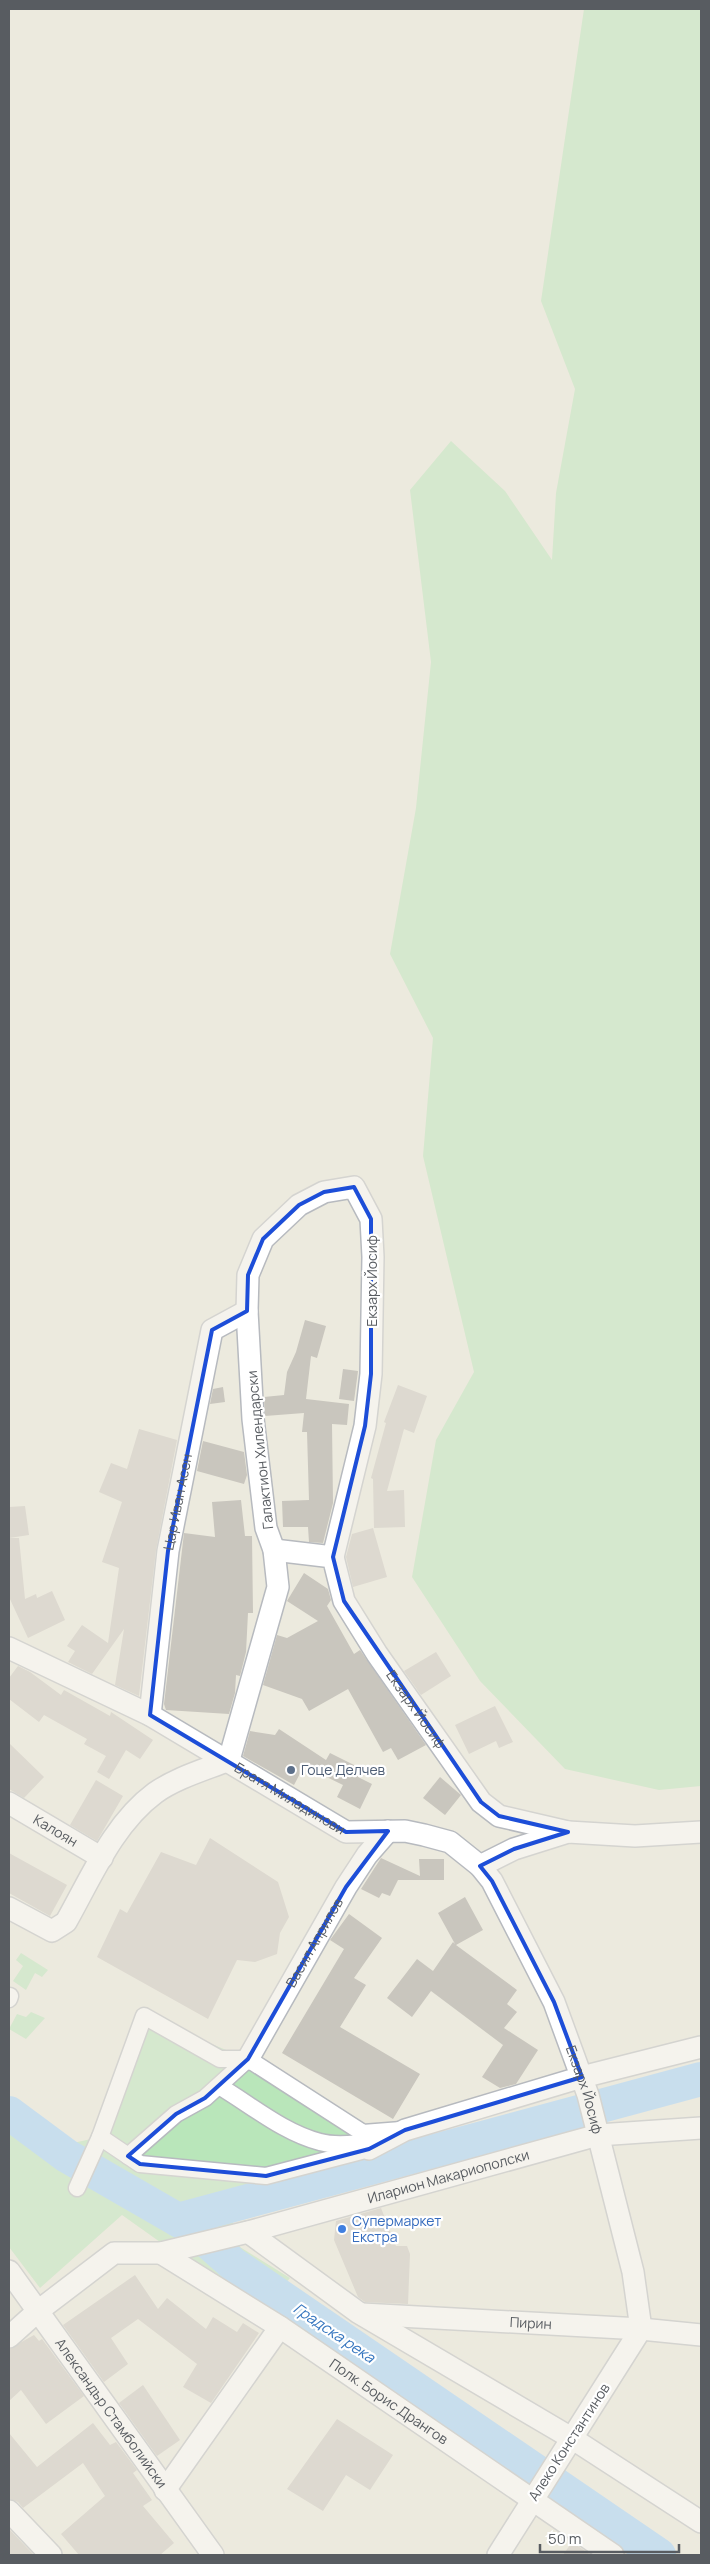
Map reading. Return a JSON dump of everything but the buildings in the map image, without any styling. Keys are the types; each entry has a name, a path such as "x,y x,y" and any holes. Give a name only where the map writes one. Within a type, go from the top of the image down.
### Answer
{"street":[{"name":"Екзарх Йосиф","path":"247,1312 248,1275 263,1239 299,1205 324,1192 354,1187 371,1219 373,1258 371,1374 365,1426 333,1557 344,1601 377,1654 481,1802 499,1816 568,1832"},
{"name":"Галактион Хилендарски","path":"228,1760 278,1587 274,1550 266,1528 253,1419 247,1312"},
{"name":"Цар Иван Асен","path":"150,1714 168,1551 201,1396 212,1330 247,1312"},
{"path":"274,1550 333,1557"},
{"name":"Братя Миладинови","path":"9,1648 150,1714 346,1832 388,1831 424,1835 450,1842 480,1866"},
{"path":"9,1908 52,1931 66,1922 102,1858 134,1812 156,1793 183,1778 228,1760"},
{"name":"Калоян","path":"9,1803 102,1858"},
{"name":"Васил Априлов","path":"248,2059 346,1887 367,1855 388,1831"},
{"path":"480,1866 514,1849 568,1832 635,1836 701,1832"},
{"name":"Екзарх Йосиф","path":"480,1866 492,1882 554,2002 582,2077 594,2114 633,2272 641,2329"},
{"path":"77,2188 100,2137 144,2016 220,2059 248,2059 364,2133 405,2130"},
{"path":"219,2086 302,2136 322,2143 341,2145 365,2143 582,2077 701,2047"},
{"path":"128,2156 176,2114 205,2098 248,2059"},
{"name":"Иларион Макариополски","path":"9,2337 38,2311 114,2253 161,2253 248,2232 598,2135 701,2128"},
{"path":"100,2137 140,2164 266,2176 369,2149 405,2130"},
{"path":"248,2232 359,2313 569,2445 701,2522"},
{"name":"Полк. Борис Дрангов","path":"161,2253 280,2327 536,2495 613,2555"},
{"name":"Александър Стамболийски","path":"9,2271 212,2555"},
{"name":"Пирин","path":"359,2313 641,2329 701,2335"},
{"path":"165,2490 280,2327"},
{"name":"Алеко Константинов","path":"498,2555 641,2329"},
{"path":"9,2511 51,2555"}],"highlighted area":[{"path":"354,1187 371,1219 371,1374 365,1426 333,1557 344,1601 481,1802 499,1816 568,1832 514,1849 480,1866 492,1881 554,2002 582,2077 405,2130 369,2149 266,2176 140,2164 128,2156 176,2114 205,2098 248,2059 346,1887 388,1831 346,1832 150,1715 168,1551 212,1330 247,1311 248,1275 263,1239 299,1205 324,1192"}],"green space":[{"path":"584,9 701,9 701,1786 659,1790 565,1769 480,1681 412,1577 436,1440 474,1372 423,1156 433,1038 390,954 416,808 431,662 410,490 451,441 505,491 552,560 556,493 575,389 541,301"},
{"path":"21,1953 48,1970 42,1977 35,1973 26,1990 13,1981 23,1966 16,1960"},
{"path":"31,2012 45,2018 26,2039 9,2029 17,2014 26,2017"},
{"path":"144,2016 248,2059 363,2133 378,2177 232,2220 240,2247 290,2278 260,2313 122,2215 40,2288 9,2247 9,2102 73,2143 100,2137"}],"waterway":[{"path":"178,2220 701,2079"},
{"name":"Градска река","path":"9,2113 67,2156 192,2228 233,2264 659,2555"}],"place":[{"name":"Гоце Делчев","path":"291,1770"},
{"name":"Супермаркет Екстра","path":"342,2229"}]}
